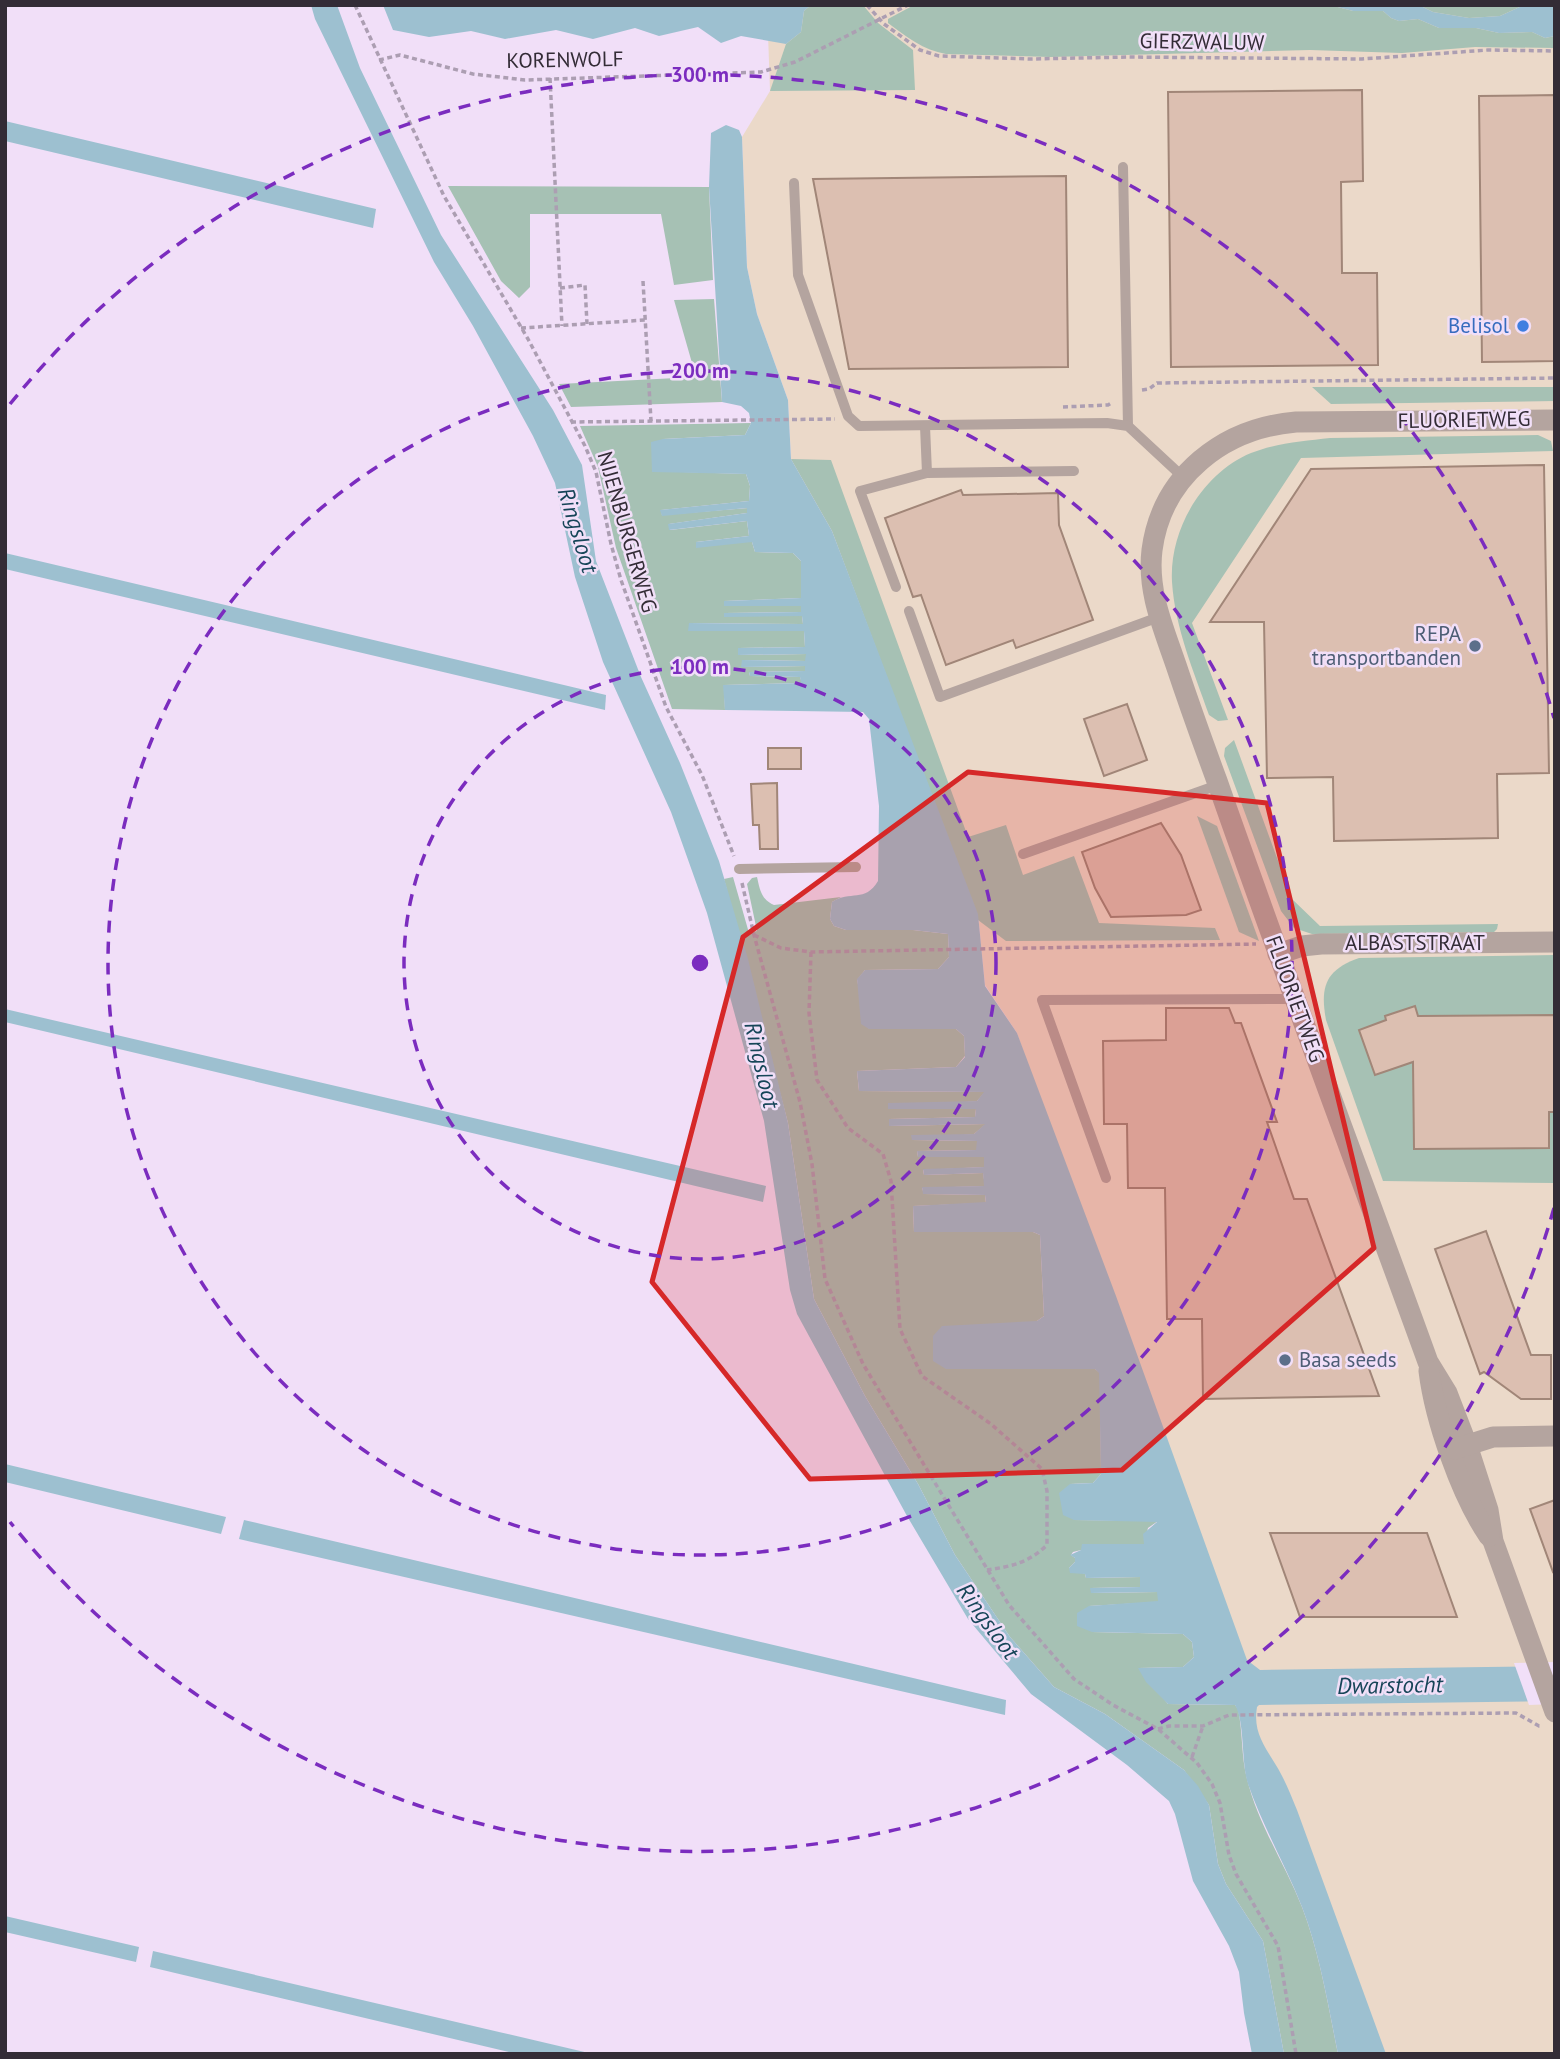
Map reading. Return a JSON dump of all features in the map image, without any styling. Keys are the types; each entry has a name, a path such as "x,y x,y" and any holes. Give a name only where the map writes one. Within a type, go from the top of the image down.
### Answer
{"street":[{"name":"FLUORIETWEG","path":"1551,1714 1536,1659 1493,1541 1475,1515 1459,1448 1432,1395 1428,1362 1294,999 1159,617 1152,587 1152,552 1162,514 1184,478 1217,446 1248,431 1275,424 1555,419"},
{"name":"ALBASTSTRAAT","path":"1276,949 1321,944 1555,942"},
{"path":"1459,1448 1493,1437 1555,1436"}],"lane":[{"path":"1123,167 1128,426"},
{"path":"794,183 798,275 848,416 859,426 1107,422 1128,426 1184,478"},
{"path":"925,426 927,474"},
{"path":"896,587 860,491 927,474 1074,471"},
{"path":"909,611 940,697 1159,617"},
{"path":"1023,854 1218,785"},
{"path":"739,869 856,867"},
{"path":"1106,1178 1042,1000 1294,999"}],"path":[{"name":"NIJENBURGERWEG","path":"355,5 444,196 521,328 596,472 621,580 666,707 702,775 739,869 754,935 800,1102 811,1164 825,1279 863,1364 1009,1605 1074,1679 1113,1705 1158,1729 1191,1758 1212,1784 1220,1803 1229,1855 1236,1874 1278,1946 1296,2054"},
{"name":"GIERZWALUW","path":"867,5 920,50 939,56 1031,59 1362,59 1488,50 1555,51"},
{"name":"KORENWOLF","path":"379,60 400,55 473,74 525,80 761,72 795,62 908,5"},
{"path":"550,78 562,326"},
{"path":"643,281 651,421"},
{"path":"560,288 585,285 587,324"},
{"path":"521,328 645,320"},
{"path":"1054,407 1108,405 1127,392 1149,388 1157,383 1555,378"},
{"path":"572,422 848,416"},
{"path":"754,935 781,948 811,952 937,949 1276,949"},
{"path":"811,952 809,1013 817,1080 848,1128 883,1154 891,1181 900,1329 922,1376 991,1424 1042,1469 1047,1491 1047,1545 1033,1558 1011,1566 987,1570"},
{"path":"1158,1729 1169,1726 1203,1726 1232,1715 1516,1713 1539,1726 1551,1714"},
{"path":"1191,1758 1203,1726"}],"highlighted area":[{"path":"968,772 1267,803 1374,1248 1122,1470 810,1479 652,1282 743,937"}],"shaded area":[{"path":"767,5 1555,5 1555,2054 1368,2054 1017,1033 985,985 978,914 832,531 791,459 788,400 757,314 747,267 742,137 770,91"}],"green space":[{"path":"811,5 863,5 878,23 913,50 915,90 770,91 786,44 801,32 804,11"},
{"path":"914,5 1330,5 1353,11 1383,11 1399,21 1418,19 1439,28 1476,28 1499,33 1532,32 1545,38 1555,36 1555,48 1475,47 1402,53 1310,50 1051,57 946,54 923,46 888,23 888,19"},
{"path":"1399,5 1524,5 1500,16 1469,18 1433,12 1423,7"},
{"path":"448,186 709,187 713,280 674,285 661,214 530,214 530,287 519,298 501,281"},
{"path":"714,299 722,402 571,407 559,384 696,377 674,300"},
{"path":"1312,387 1555,387 1555,401 1331,404"},
{"path":"751,423 745,435 663,439 652,471 746,474 750,486 749,501 661,510 662,515 748,508 747,513 669,524 670,530 747,521 749,536 696,542 752,542 755,552 793,553 801,561 802,598 724,601 724,605 802,606 801,612 725,613 724,616 802,616 803,624 689,623 689,631 804,631 805,647 739,648 738,655 807,654 806,661 742,660 742,667 806,666 805,671 749,672 750,676 800,677 802,683 724,685 725,710 672,709 616,548 598,467 580,426"},
{"path":"1538,435 1551,441 1553,451 1301,458 1192,623 1228,720 1218,721 1209,715 1186,650 1172,582 1176,542 1183,523 1192,505 1218,474 1251,453 1300,441 1330,438"},
{"path":"791,459 831,460 968,837 1006,825 1023,875 1074,856 1099,923 1215,928 1220,940 1006,941 978,920 832,531"},
{"path":"1234,740 1292,899 1320,926 1498,924 1497,929 1494,932 1312,934 1294,928 1281,911 1224,756 1225,748"},
{"path":"1197,816 1217,826 1259,941 1239,932"},
{"path":"733,877 749,933 757,931 747,884 757,877 764,897 774,905 841,897 832,902 830,919 834,926 846,930 913,930 948,934 949,957 938,969 865,970 857,980 869,1029 956,1029 964,1036 965,1056 956,1067 857,1071 859,1091 985,1092 977,1101 888,1109 976,1109 975,1117 889,1119 890,1126 986,1124 974,1134 912,1140 977,1141 977,1150 917,1151 918,1157 984,1157 984,1167 923,1170 924,1175 983,1173 985,1186 922,1188 924,1194 985,1195 986,1203 913,1206 914,1232 1033,1232 1040,1235 1044,1316 1037,1321 1100,1373 1101,1474 1093,1483 1070,1484 1074,1520 1158,1521 1148,1528 1144,1544 1081,1550 1071,1555 1075,1562 1069,1568 1085,1574 1086,1578 1141,1577 1140,1587 1091,1588 1092,1593 1158,1592 1158,1602 1089,1606 1092,1632 1183,1634 1192,1642 1194,1657 1183,1667 1139,1668 1168,1704 1235,1705 1238,1709 1245,1770 1252,1796 1302,1907 1314,1943 1338,2054 1284,2054 1263,1941 1226,1884 1218,1864 1209,1805 1184,1770 1105,1714 1054,1687 1010,1637 955,1555 918,1484 865,1396 814,1299 788,1123 724,879"},
{"path":"1555,955 1555,1183 1383,1181 1326,1020 1325,989 1332,974 1359,958"}],"water":[{"name":"Ringsloot","path":"311,5 337,5 360,68 441,235 553,410 582,465 596,561 641,677 680,763 719,861 748,959 788,1123 814,1299 865,1396 918,1484 955,1555 1010,1637 1054,1687 1105,1714 1184,1770 1198,1786 1209,1805 1218,1864 1226,1884 1263,1941 1284,2054 1252,2054 1239,1972 1229,1946 1193,1881 1169,1801 1127,1765 1031,1694 968,1619 907,1516 797,1314 790,1290 764,1121 707,913 671,812 603,662 575,577 555,483 533,436 473,326 434,262 315,19"},
{"path":"383,5 811,5 804,11 801,32 786,44 741,36 721,43 698,27 659,36 635,28 593,39 556,30 505,39 471,31 429,37 393,30"},
{"path":"1330,5 1423,7 1433,12 1469,18 1500,16 1524,5 1555,5 1555,36 1545,38 1532,32 1499,33 1476,28 1439,28 1418,19 1399,21 1383,11 1353,11"},
{"path":"5,121 376,209 373,228 5,141"},
{"name":"Dwarstocht","path":"726,125 739,130 742,137 747,267 757,314 788,400 791,459 832,531 978,914 985,986 1017,1033 1116,1296 1247,1660 1260,1670 1555,1666 1555,1701 1257,1707 1259,1735 1297,1810 1386,2054 1338,2054 1323,1980 1308,1925 1248,1784 1240,1721 1235,1705 1168,1704 1146,1682 1138,1668 1183,1667 1194,1657 1192,1642 1183,1634 1092,1632 1077,1626 1077,1613 1089,1606 1158,1601 1157,1592 1091,1593 1090,1588 1140,1587 1140,1577 1086,1578 1085,1574 1070,1573 1069,1568 1075,1558 1070,1555 1081,1550 1082,1544 1144,1544 1143,1534 1157,1522 1074,1520 1063,1515 1059,1493 1070,1484 1093,1483 1101,1474 1099,1373 1095,1369 946,1369 933,1361 933,1336 942,1326 1037,1321 1044,1316 1040,1235 1033,1232 914,1232 913,1206 986,1202 985,1195 923,1194 922,1187 984,1186 983,1173 924,1175 923,1169 984,1167 984,1157 918,1157 917,1151 976,1150 977,1141 912,1140 911,1135 974,1134 985,1124 889,1126 889,1119 975,1117 976,1109 888,1109 888,1103 977,1101 984,1092 859,1091 857,1071 956,1067 965,1057 964,1036 956,1029 869,1029 861,1024 857,979 865,970 938,969 949,957 948,934 913,930 846,930 834,926 830,919 832,902 868,892 878,881 879,806 869,719 863,712 725,710 723,685 801,683 800,677 750,676 749,672 805,671 805,666 741,667 742,660 805,661 806,654 738,655 738,648 805,647 804,631 688,631 689,623 803,624 802,616 724,617 724,613 801,612 801,606 724,606 724,601 801,598 801,561 793,553 755,552 752,542 696,548 696,542 749,536 747,521 669,530 668,524 747,513 747,508 662,516 660,510 749,501 750,486 746,474 652,472 651,442 663,439 745,435 751,423 749,413 741,406 722,402 709,187 711,133"},
{"path":"5,553 606,695 605,710 5,569"},
{"path":"5,1009 766,1186 763,1202 5,1022"},
{"path":"5,1464 226,1517 221,1534 5,1482"},
{"path":"244,1520 1006,1700 1005,1715 239,1539"},
{"path":"5,1916 139,1947 136,1962 5,1932"},
{"path":"153,1951 593,2054 517,2054 150,1967"}],"pier":[{"path":"1555,1662 1555,1704 1529,1705 1514,1663"}],"building":[{"path":"1362,90 1363,181 1341,182 1342,273 1377,273 1378,365 1171,367 1168,92"},
{"path":"1555,95 1555,361 1482,362 1479,96"},
{"path":"1066,176 1068,367 849,369 813,179"},
{"path":"1544,465 1549,773 1497,774 1498,838 1334,841 1333,777 1267,778 1264,622 1210,622 1311,469"},
{"path":"961,490 963,495 1058,493 1059,525 1093,620 1016,648 1013,640 946,665 921,595 913,597 885,518"},
{"path":"1127,704 1147,760 1104,776 1084,719"},
{"path":"768,748 801,748 801,769 768,769"},
{"path":"777,783 778,849 760,849 759,825 753,825 751,784"},
{"path":"1161,823 1181,855 1201,910 1186,915 1111,917 1095,888 1082,852"},
{"path":"1415,1006 1418,1016 1555,1015 1555,1112 1549,1112 1549,1148 1414,1149 1413,1062 1375,1075 1359,1030 1386,1020 1385,1016"},
{"path":"1166,1008 1229,1008 1235,1023 1241,1023 1277,1122 1267,1122 1294,1199 1307,1199 1379,1396 1203,1399 1202,1319 1167,1319 1165,1188 1128,1188 1127,1124 1104,1124 1103,1041 1166,1040"},
{"path":"1486,1231 1531,1355 1551,1355 1551,1399 1521,1399 1484,1372 1480,1374 1435,1249"},
{"path":"1555,1500 1555,1571 1553,1572 1530,1509"},
{"path":"1270,1533 1427,1533 1457,1617 1300,1617"}],"place":[{"name":"Belisol","path":"1523,326"},
{"name":"REPA transportbanden","path":"1475,646"},
{"name":"Basa seeds","path":"1285,1360"}]}
